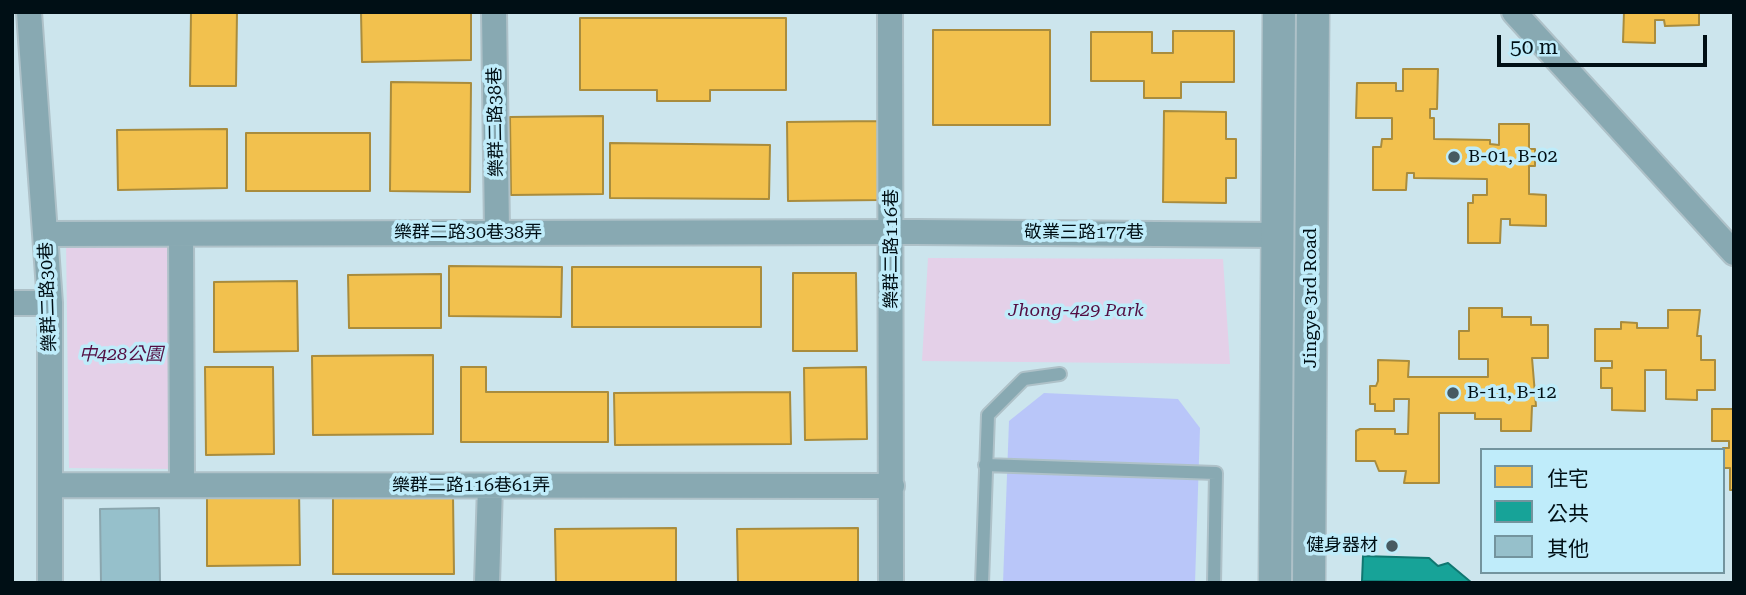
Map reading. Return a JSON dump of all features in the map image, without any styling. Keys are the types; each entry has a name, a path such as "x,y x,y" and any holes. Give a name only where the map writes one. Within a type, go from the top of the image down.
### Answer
{"street":[{"name":"樂群二路30巷","path":"29,12 50,303 50,583"},
{"name":"樂群二路38巷","path":"494,12 497,232"},
{"name":"樂群二路116巷","path":"890,12 891,583"},
{"name":"Jingye 3rd Road","path":"1275,583 1279,12"},
{"name":"Jingye 3rd Road","path":"1308,583 1313,12"},
{"path":"1514,12 1734,253"},
{"name":"樂群二路30巷38弄","path":"45,234 892,234"},
{"path":"181,234 182,485"},
{"name":"敬業三路177巷","path":"892,234 1277,235"},
{"path":"12,303 50,303"},
{"name":"樂群二路116巷61弄","path":"50,485 892,486"},
{"path":"487,583 489,486"}],"lane":[{"path":"982,583 988,415 1024,379 1060,374"},
{"path":"985,465 1216,473 1214,583"}],"green space":[{"name":"中428公園","path":"66,242 174,242 175,469 69,468"},
{"name":"Jhong-429 Park","path":"928,258 1223,259 1230,364 922,361"}],"water":[{"path":"1044,393 1178,399 1200,428 1195,583 1003,583 1009,421"}],"building: 住宅":[{"path":"191,12 237,12 236,86 190,86"},
{"path":"361,12 471,12 471,60 362,62"},
{"path":"1624,12 1699,12 1699,25 1665,26 1664,20 1655,20 1655,43 1623,42"},
{"path":"580,18 786,18 786,90 710,90 710,101 657,101 657,90 580,90"},
{"path":"933,30 1050,30 1050,125 933,125"},
{"path":"1173,31 1234,31 1234,82 1181,82 1181,98 1144,98 1144,81 1091,81 1091,32 1152,32 1152,53 1173,53"},
{"name":"B-01, B-02","path":"1403,69 1438,69 1437,109 1430,109 1430,118 1434,118 1434,139 1490,140 1490,144 1499,145 1499,124 1529,124 1529,149 1535,149 1535,166 1529,166 1529,194 1546,195 1546,226 1510,225 1510,219 1501,219 1500,243 1468,243 1468,203 1473,203 1473,195 1487,195 1487,179 1414,178 1414,173 1407,173 1406,190 1373,190 1373,147 1381,147 1382,139 1392,139 1392,118 1356,118 1357,83 1396,83 1396,91 1403,91"},
{"path":"391,82 471,83 470,192 390,191"},
{"path":"1164,111 1226,112 1226,139 1236,139 1236,178 1226,178 1226,203 1163,202"},
{"path":"603,116 603,194 511,195 510,117"},
{"path":"879,121 880,200 788,201 787,122"},
{"path":"227,129 227,188 118,190 117,130"},
{"path":"246,133 370,133 370,191 246,191"},
{"path":"610,143 770,145 769,199 610,198"},
{"path":"449,266 562,267 561,317 449,316"},
{"path":"572,267 761,267 761,327 572,327"},
{"path":"793,273 856,273 857,351 793,351"},
{"path":"441,274 441,328 349,328 348,275"},
{"path":"297,281 298,351 214,352 214,282"},
{"name":"B-11, B-12","path":"1469,308 1502,308 1502,317 1531,317 1531,325 1548,325 1548,358 1532,358 1536,406 1532,406 1531,431 1501,431 1501,419 1475,419 1475,413 1439,413 1439,483 1404,483 1406,471 1379,471 1375,461 1356,461 1356,431 1395,429 1395,434 1408,434 1409,399 1394,399 1394,411 1375,411 1375,404 1370,404 1370,386 1376,386 1378,381 1378,360 1409,361 1408,377 1488,377 1488,359 1459,359 1459,331 1469,331"},
{"path":"1668,310 1700,310 1697,336 1701,336 1701,360 1715,360 1715,390 1697,390 1697,400 1666,399 1666,370 1645,370 1645,411 1612,410 1612,388 1601,388 1601,368 1612,368 1612,361 1595,361 1595,329 1621,329 1621,322 1637,323 1637,328 1668,328"},
{"path":"433,355 433,434 313,435 312,356"},
{"path":"205,367 273,367 274,454 206,455"},
{"path":"461,367 486,367 486,392 608,392 608,442 461,442"},
{"path":"866,367 867,439 805,440 804,368"},
{"path":"790,392 791,444 615,445 614,393"},
{"path":"1712,409 1734,409 1734,490 1730,490 1730,468 1725,468 1725,448 1729,448 1729,441 1712,441"},
{"path":"299,487 300,565 207,566 207,488"},
{"path":"453,495 454,574 333,574 333,496"},
{"path":"676,528 676,583 556,583 555,529"},
{"path":"858,528 858,583 738,583 737,529"}],"building: 公共":[{"path":"1363,556 1429,558 1438,566 1448,563 1472,583 1362,581"}],"building: 其他":[{"path":"159,508 160,583 101,583 100,509"}],"place":[{"name":"B-01, B-02","path":"1454,157"},
{"name":"B-11, B-12","path":"1453,393"},
{"name":"健身器材","path":"1392,546"}]}
